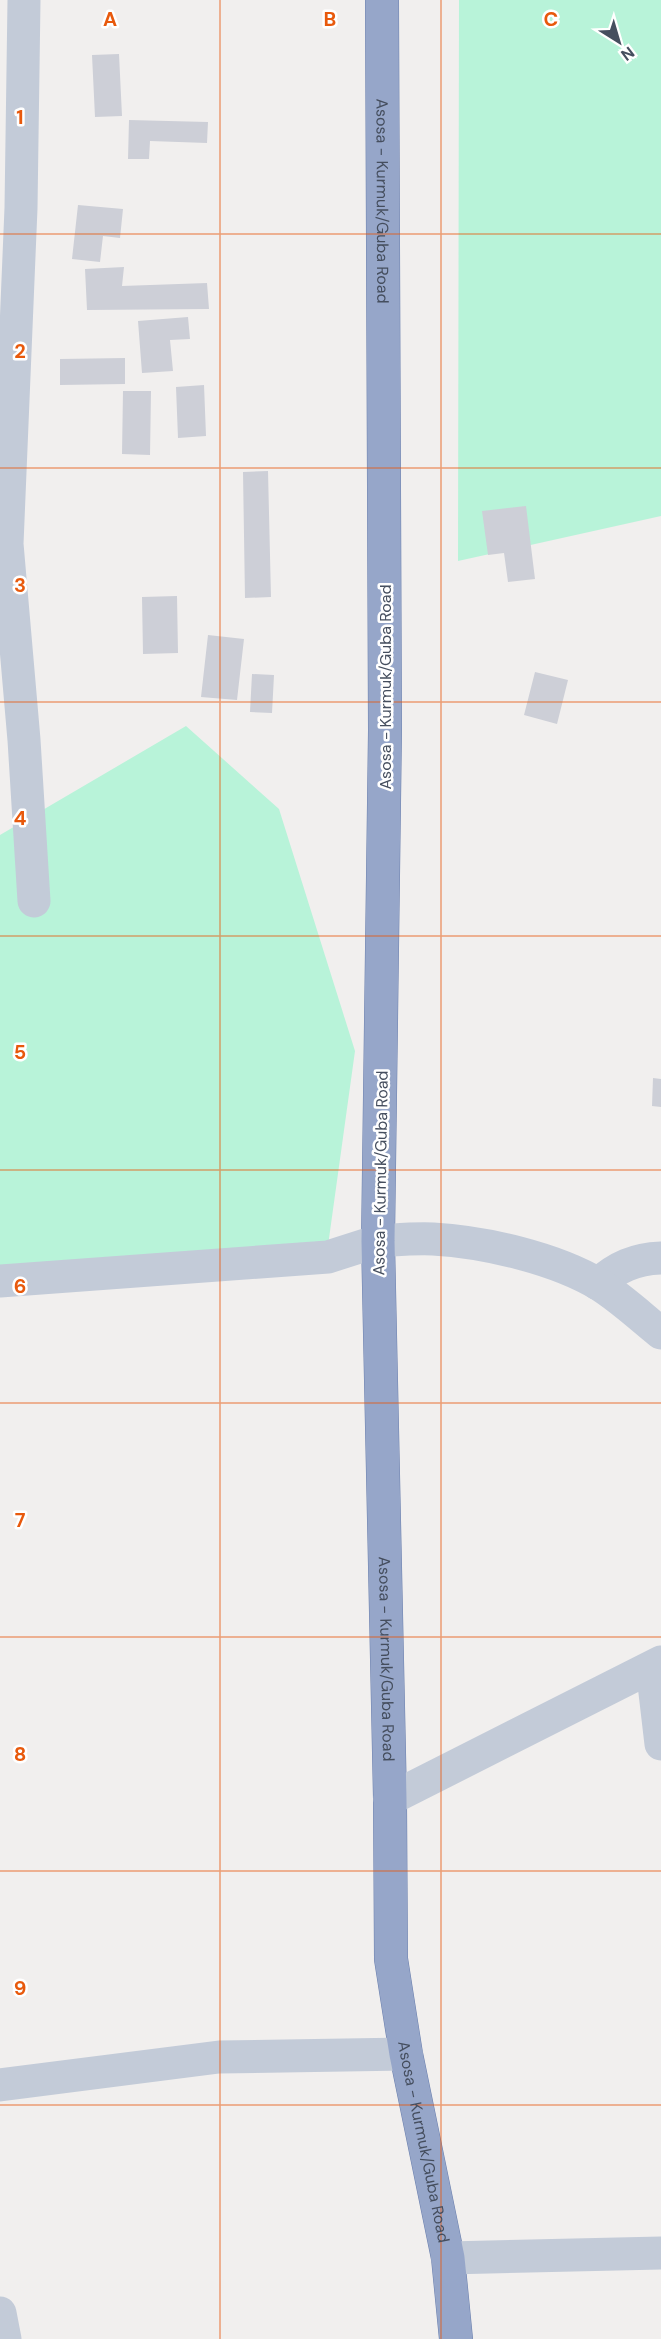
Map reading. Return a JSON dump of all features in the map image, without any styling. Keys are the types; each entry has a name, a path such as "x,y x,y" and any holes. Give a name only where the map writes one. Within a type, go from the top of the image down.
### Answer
{"highway":[{"name":"Asosa - Kurmuk/Guba Road","path":"382,0 385,730 378,1241 390,1799 391,1959 406,2054 448,2258 456,2339"}],"street":[{"path":"24,0 21,208 7,544 24,740 34,901"},
{"path":"0,1281 328,1257 378,1241 433,1239 512,1250 570,1270 598,1284 622,1300 661,1334"},
{"path":"598,1284 615,1269 649,1259 661,1258"},
{"path":"390,1799 656,1665 661,1744"},
{"path":"0,2085 219,2057 406,2054"},
{"path":"448,2258 661,2253"},
{"path":"0,2313 5,2339"}],"green space":[{"path":"459,0 661,0 661,516 458,561"},
{"path":"186,726 279,809 355,1051 326,1260 0,1296 0,835"}],"building":[{"path":"119,54 122,116 95,117 92,55"},
{"path":"129,120 208,122 207,143 150,141 149,159 128,159"},
{"path":"78,205 123,209 120,238 103,236 100,262 72,259"},
{"path":"124,267 122,286 207,283 209,309 87,310 85,269"},
{"path":"188,317 190,339 170,340 173,371 142,373 138,321"},
{"path":"125,358 125,384 60,385 60,359"},
{"path":"204,385 206,436 178,438 176,387"},
{"path":"123,391 151,391 150,455 122,454"},
{"path":"268,471 271,597 245,598 243,472"},
{"path":"526,506 535,579 508,582 504,553 488,555 482,511"},
{"path":"177,596 178,653 143,654 142,597"},
{"path":"208,635 244,639 237,700 201,697"},
{"path":"535,672 568,680 557,724 524,715"},
{"path":"252,674 274,675 272,713 250,712"},
{"path":"653,1078 661,1079 661,1107 652,1106"}]}
